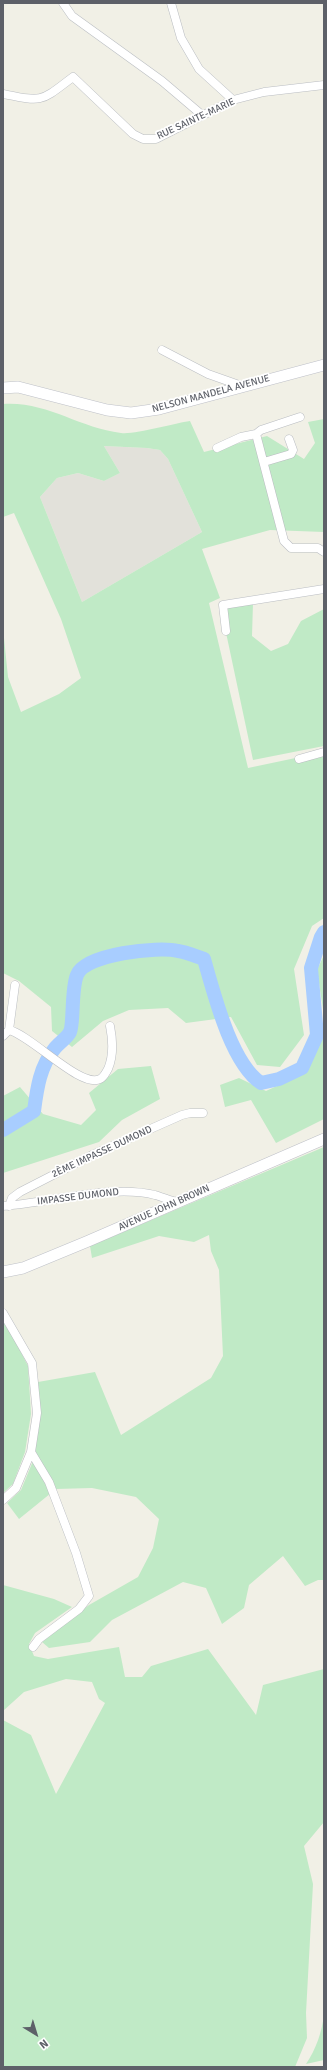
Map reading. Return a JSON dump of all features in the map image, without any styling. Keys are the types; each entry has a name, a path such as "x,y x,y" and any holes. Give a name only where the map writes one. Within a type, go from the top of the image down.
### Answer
{"main road":[{"name":"NELSON MANDELA AVENUE","path":"3,388 18,388 107,410 132,413 159,409 324,365"},
{"name":"AVENUE JOHN BROWN","path":"3,1272 23,1268 324,1139"}],"street":[{"path":"63,3 72,16 162,81 202,115"},
{"path":"171,3 181,38 199,69 232,100"},
{"name":"RUE SAINTE-MARIE","path":"3,94 33,100 41,99 74,77 133,134 143,140 156,139 232,100 264,92 324,85"},
{"path":"162,350 208,374 242,386"},
{"path":"218,448 241,437 256,434 260,430 300,418"},
{"path":"256,434 284,541 291,548 318,548 324,552"},
{"path":"264,462 291,454 293,450 289,439"},
{"path":"226,631 223,605 324,589"},
{"path":"299,759 324,752"},
{"path":"3,1036 10,1030 15,985"},
{"path":"10,1030 16,1031 75,1074 94,1080 100,1079 106,1073 111,1058 113,1041 110,1026"},
{"name":"2ÈME IMPASSE DUMOND","path":"6,1206 12,1198 20,1192 85,1158 182,1115 190,1113 203,1113"},
{"name":"IMPASSE DUMOND","path":"6,1206 94,1194 126,1192 155,1195 176,1202"},
{"path":"3,1313 32,1363 37,1413 31,1452 16,1488 3,1500"},
{"path":"33,1378 41,1376"},
{"path":"31,1452 49,1482 76,1553 89,1596 79,1609 39,1639 33,1647"}],"shaded area":[{"path":"104,446 160,450 168,459 202,532 82,602 40,497 57,478 78,473 104,481 120,473"}],"green space":[{"path":"3,404 19,404 34,407 91,426 121,433 145,431 190,421 204,452 267,436 304,459 315,443 308,422 324,419 324,532 270,530 202,549 220,598 209,603 248,768 324,752 324,918 312,926 294,969 304,1035 280,1067 257,1065 231,1017 186,1023 168,1008 129,1010 103,1021 72,1047 52,1031 51,1007 19,981 3,973 3,628 8,677 21,712 59,694 81,678 61,619 14,513 3,517","holes":["104,446 160,450 168,459 202,532 82,602 40,497 57,478 78,473 104,481 120,473"]},
{"path":"253,603 252,636 271,651 288,644 301,621 324,609 324,746 253,760 221,609"},
{"path":"324,955 324,1016 317,970"},
{"path":"324,1034 324,1119 276,1143 251,1100 225,1107 220,1085 239,1078 266,1091 307,1072"},
{"path":"151,1066 160,1099 122,1120 99,1142 3,1173 3,1096 20,1087 43,1114 81,1125 96,1110 89,1093 118,1069"},
{"path":"324,1147 324,1580 318,1580 305,1586 283,1556 249,1585 244,1608 222,1624 206,1588 183,1582 112,1620 90,1642 49,1648 42,1642 89,1605 138,1577 153,1548 159,1519 136,1497 92,1488 56,1489 19,1519 7,1503 21,1490 33,1461 39,1427 38,1382 95,1372 121,1435 211,1378 223,1356 219,1270 211,1251 209,1235 194,1242 159,1236 92,1258 90,1246"},
{"path":"3,1317 28,1366 31,1414 25,1452 13,1484 3,1493"},
{"path":"3,1585 54,1599 72,1607 35,1633 29,1644 34,1656 48,1659 119,1647 125,1677 142,1677 151,1666 208,1649 256,1715 263,1685 324,1669 324,1822 304,1846 313,1884 306,2013 307,2038 295,2067 3,2067 3,1720 31,1735 56,1794 105,1703 99,1699 92,1682 66,1679 24,1692 3,1711"},
{"path":"324,2014 324,2060 306,2064 318,2040"}],"waterway":[{"path":"3,1130 34,1111 38,1086 46,1062 55,1048 70,1032 74,989 77,975 83,968 93,962 123,953 168,950 184,952 204,959 225,1027 232,1044 250,1073 261,1083 279,1079 302,1068 317,1035 311,968 324,932"}]}
